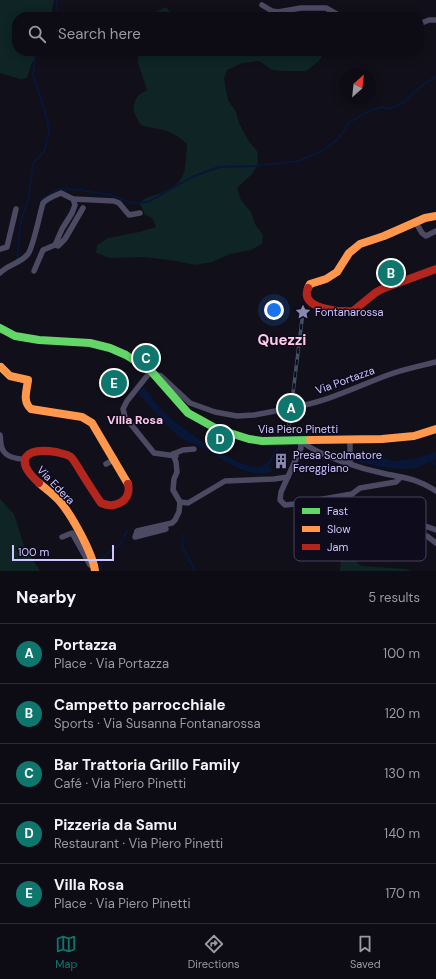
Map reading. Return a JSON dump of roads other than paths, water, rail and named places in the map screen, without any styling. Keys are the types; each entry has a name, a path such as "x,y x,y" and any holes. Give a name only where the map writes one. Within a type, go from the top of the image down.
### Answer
{"street":[{"path":"262,5 272,11 278,12 301,8 326,8 333,12"},
{"path":"424,22 436,20"},
{"path":"0,273 5,268 18,262 29,254 43,203 53,196 61,193 73,199 114,201 119,203 129,215 140,213"},
{"path":"55,245 62,229 72,213 75,204 73,199"},
{"path":"34,271 43,250 55,245 58,246 65,239 83,208"},
{"path":"0,249 6,247 16,209"},
{"path":"436,216 425,218 416,223 354,247 337,272 310,284 306,292 310,301 315,306 336,311 353,311 382,289 436,269"},
{"path":"416,223 422,233 426,236 436,231"},
{"name":"Via Piero Pinetti","path":"0,328 15,336 39,340 101,345 126,355 152,372 184,409 206,424 249,440 350,440 406,437 436,429"},
{"name":"Via Portazza","path":"152,372 161,376 190,403 215,412 237,416 254,415 305,405 328,398 391,374 436,362"},
{"name":"Via Edera","path":"1,367 10,376 28,380 25,400 26,406 31,409 82,417 92,423 115,459 130,488 129,494 119,504 113,506 104,505 101,503 71,457 66,454 38,450 30,453 25,459 25,464 29,473 61,503 74,521 94,568"},
{"path":"152,372 127,401 123,409 125,417 154,453 175,455 183,450 194,449"},
{"name":"Via Edera","path":"0,435 1,447 4,452 13,458 25,459"},
{"path":"300,440 313,449 363,469 408,478 425,484 436,491"},
{"path":"294,504 285,505 280,500 281,492 301,448 300,440"},
{"name":"Via Piero Pinetti","path":"350,440 350,464"},
{"path":"166,529 135,536 137,531 172,522 175,520 179,512 180,502 172,490 177,472 175,455"},
{"path":"106,464 115,459"},
{"path":"180,502 188,503 225,480 274,479 288,477"},
{"path":"335,497 352,494 360,488 396,482 401,477"},
{"path":"426,526 436,530"},
{"name":"Via Edera","path":"62,537 72,533 90,565 94,568"},
{"path":"426,536 436,543"}],"water":[{"path":"144,387 161,409 174,421 228,457 254,467 262,466 269,460 277,447 280,447 269,466 273,471 254,473 245,471 181,438 138,393"},
{"path":"360,452 395,461 417,458 436,452 436,459 420,466 419,468 395,469 357,461"}],"waterway":[{"path":"55,12 57,0"},
{"path":"17,259 21,221 28,200 33,164 44,151 49,133 47,119 33,74 35,56"},
{"path":"41,199 59,189 80,190 111,195 131,203 148,202 192,177 219,167 255,166 298,161 320,152 337,140 349,123 365,113 381,107 389,109 405,102 416,90 436,76"},
{"path":"429,460 436,465"},
{"path":"101,571 101,559 120,544 127,531"},
{"path":"183,535 182,546 195,571"}],"railway":[{"path":"289,425 303,312"}],"place":[{"name":"Campetto parrocchiale","path":"391,273"},
{"name":"Fontanarossa","path":"303,312"},
{"name":"Bar Trattoria Grillo Family","path":"146,358"},
{"name":"Villa Rosa","path":"114,383"},
{"name":"Portazza","path":"291,408"},
{"name":"Pizzeria da Samu","path":"220,439"},
{"name":"Presa Scolmatore Fereggiano","path":"281,461"}],"district":[{"name":"Quezzi","path":"282,340"},
{"name":"Villa Rosa","path":"135,420"}]}
